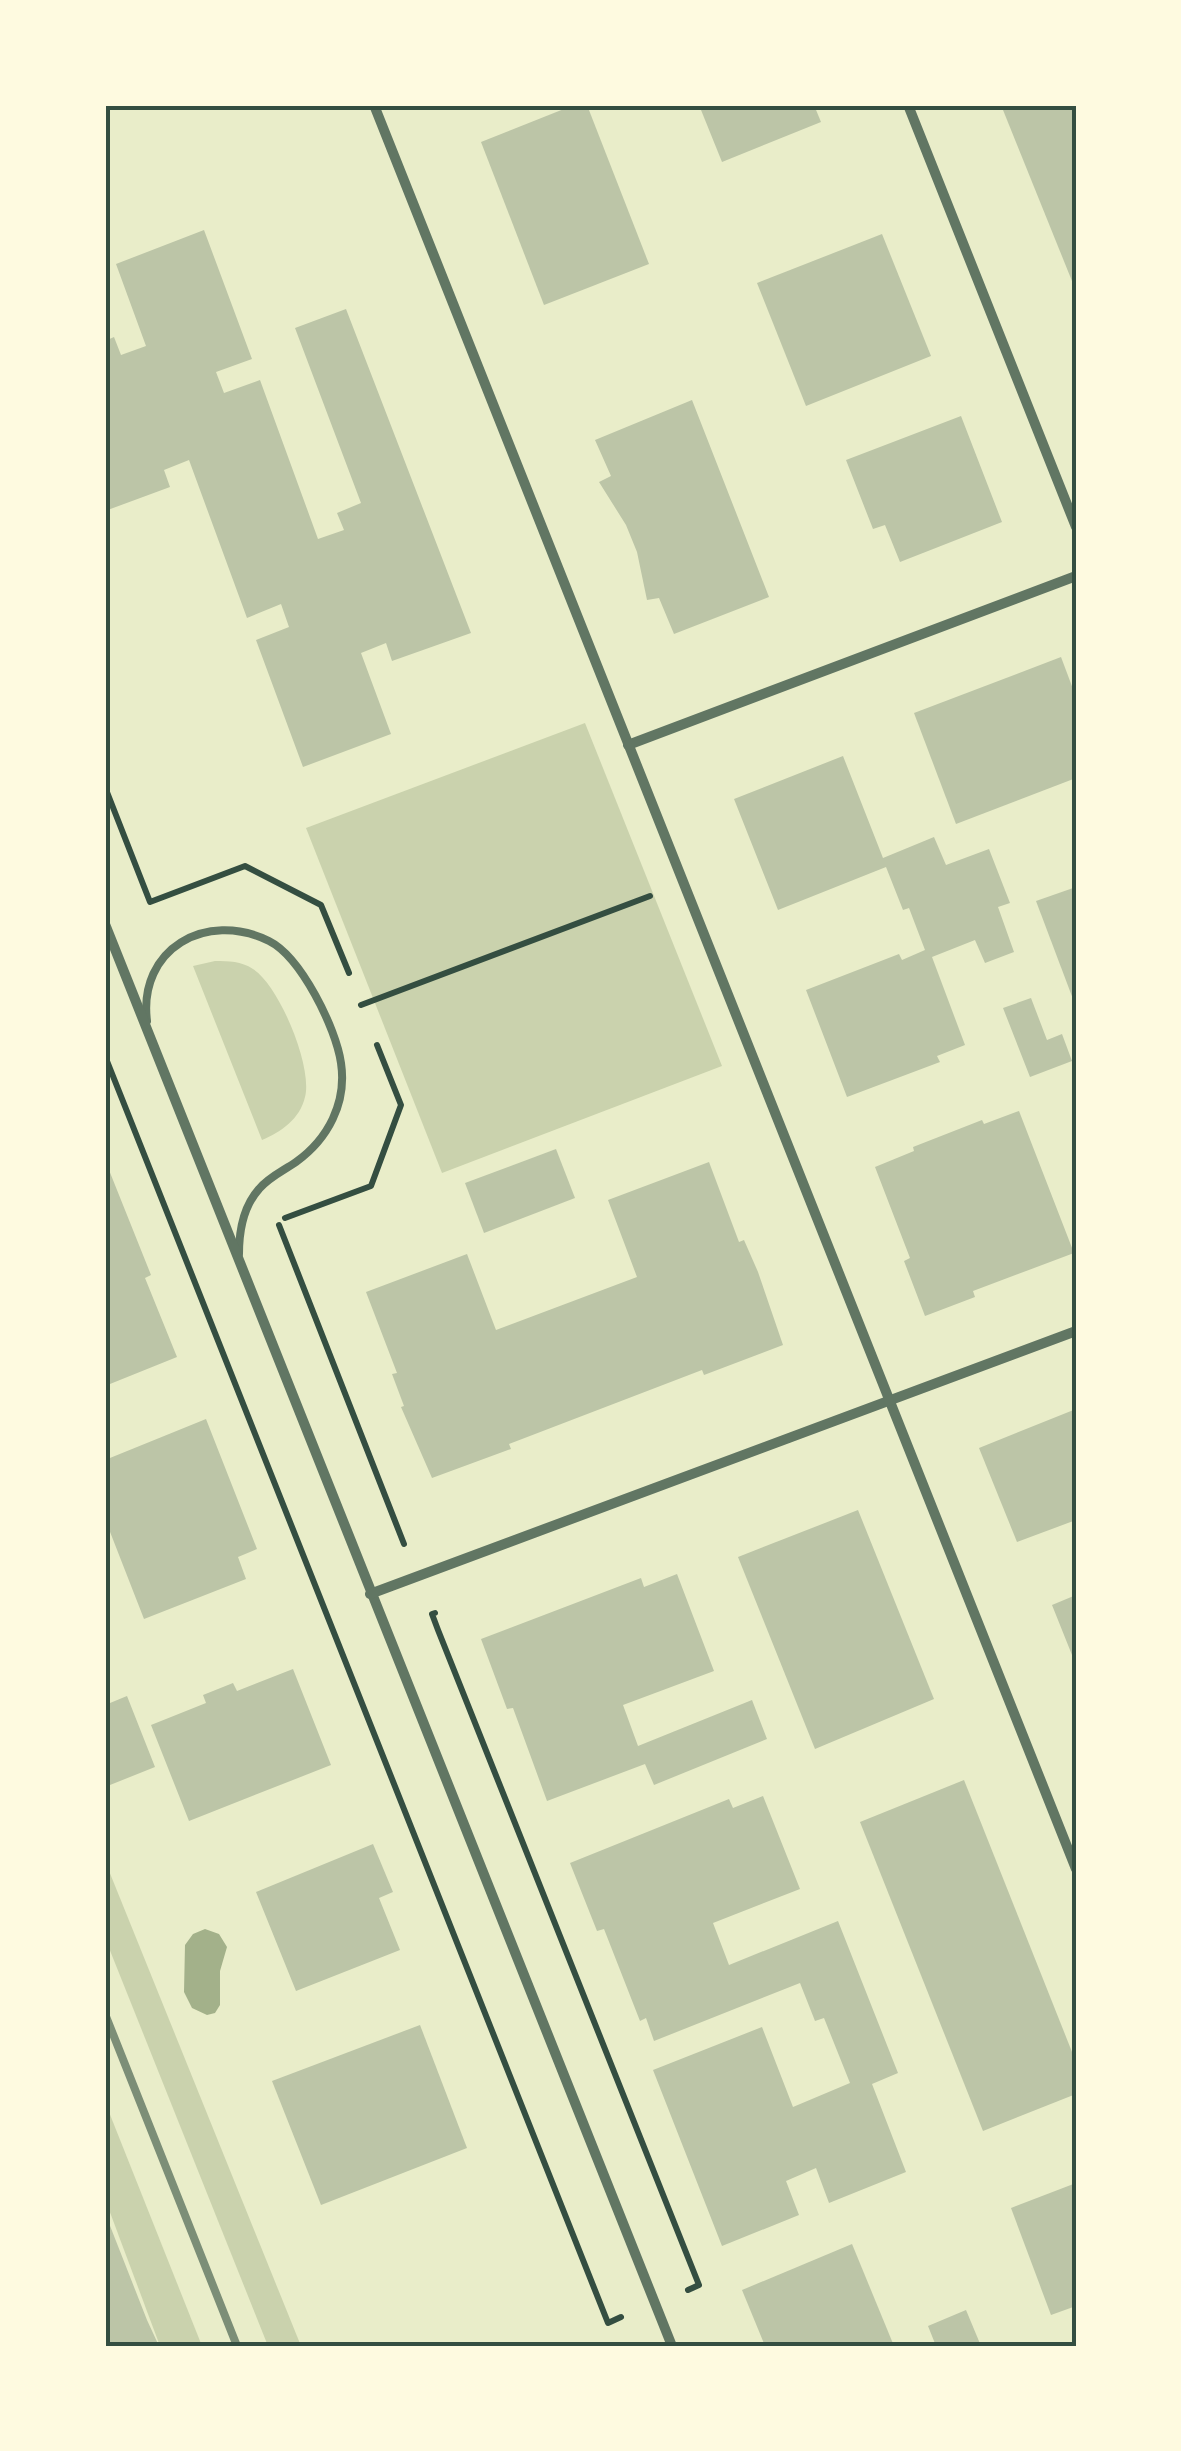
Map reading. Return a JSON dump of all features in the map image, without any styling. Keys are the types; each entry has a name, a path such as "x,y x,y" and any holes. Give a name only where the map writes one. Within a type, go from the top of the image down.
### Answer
{"street":[{"path":"374,105 1076,1868"},
{"path":"908,105 1076,526"},
{"path":"628,745 1076,576"},
{"path":"105,924 672,2346"},
{"path":"370,1594 1076,1332"}],"lane":[{"path":"153,1045 146,1008 152,972 162,956 193,936 229,930 270,941 287,952 334,1038 343,1080 334,1120 310,1150 260,1188 249,1203 239,1240 245,1278"}],"path":[{"path":"362,1005 682,884"}],"shaded area":[{"path":"585,723 722,1066 442,1173 306,828"},
{"path":"215,961 244,964 263,978 292,1028 304,1067 305,1097 299,1112 289,1124 262,1140 193,966"},
{"path":"105,1861 301,2346 268,2346 105,1938"},
{"path":"205,1929 219,1934 227,1947 220,1971 220,2005 215,2013 207,2015 192,2008 184,1992 185,1945 193,1934"},
{"path":"105,2102 202,2346 160,2346 105,2199"}],"building":[{"path":"574,105 587,105 649,264 544,305 481,142"},
{"path":"699,105 814,105 821,122 722,162"},
{"path":"1001,105 1076,105 1076,291"},
{"path":"204,230 252,359 216,372 224,393 260,380 318,539 344,530 337,513 361,503 295,328 346,309 471,633 392,661 386,643 361,653 391,734 303,767 256,640 289,627 281,604 247,618 189,460 164,470 170,487 105,511 105,341 114,337 121,355 146,346 116,264"},
{"path":"882,234 931,356 806,406 757,283"},
{"path":"692,400 769,597 674,634 659,598 647,600 637,552 626,525 599,482 611,476 595,440"},
{"path":"961,416 1002,522 900,562 885,525 873,529 846,460"},
{"path":"1061,657 1076,697 1076,778 956,824 914,713"},
{"path":"843,756 883,858 934,837 946,865 989,849 1010,903 998,907 1014,952 985,963 975,940 932,957 965,1045 937,1056 940,1062 847,1097 806,990 899,954 902,960 925,950 909,908 903,910 886,867 778,910 734,799"},
{"path":"1076,887 1076,1007 1036,901"},
{"path":"1031,998 1047,1040 1062,1034 1072,1061 1030,1077 1003,1008"},
{"path":"1019,1111 1074,1253 973,1291 975,1297 925,1316 904,1261 910,1258 875,1167 914,1151 913,1147 982,1120 984,1124"},
{"path":"556,1149 575,1198 484,1233 465,1183"},
{"path":"105,1160 151,1275 145,1278 177,1357 105,1386"},
{"path":"709,1162 739,1242 744,1240 758,1272 783,1345 704,1375 702,1370 432,1478 401,1407 404,1406 392,1374 397,1373 366,1292 467,1254 496,1330 637,1277 608,1200"},
{"path":"1076,1409 1076,1520 1017,1542 979,1448"},
{"path":"206,1419 257,1549 238,1557 246,1579 144,1619 105,1519 105,1460"},
{"path":"858,1510 934,1699 815,1749 738,1557"},
{"path":"677,1574 714,1671 623,1705 638,1746 752,1700 767,1739 654,1785 645,1764 547,1801 513,1708 507,1709 481,1639 641,1578 644,1587"},
{"path":"1076,1595 1076,1665 1052,1605"},
{"path":"293,1669 331,1765 189,1821 151,1725 206,1703 203,1695 233,1683 237,1691"},
{"path":"105,1691 110,1703 127,1696 155,1767 105,1787"},
{"path":"964,1780 1076,2062 1076,2094 983,2131 860,1822"},
{"path":"763,1796 800,1889 713,1923 729,1965 838,1921 898,2073 872,2084 906,2172 829,2203 816,2168 786,2181 799,2215 722,2246 653,2070 762,2027 793,2107 850,2083 824,2018 815,2021 800,1983 654,2041 646,2018 640,2021 604,1929 597,1931 570,1863 729,1799 733,1808"},
{"path":"373,1844 393,1892 379,1898 400,1950 296,1991 256,1892"},
{"path":"420,2025 467,2148 321,2205 272,2081"},
{"path":"1076,2183 1076,2306 1051,2315 1011,2208"},
{"path":"105,2213 147,2320 159,2346 105,2346"},
{"path":"852,2244 894,2346 765,2346 742,2290"},
{"path":"966,2310 981,2346 936,2346 928,2326"}],"railway":[{"path":"105,2014 237,2346"}]}
